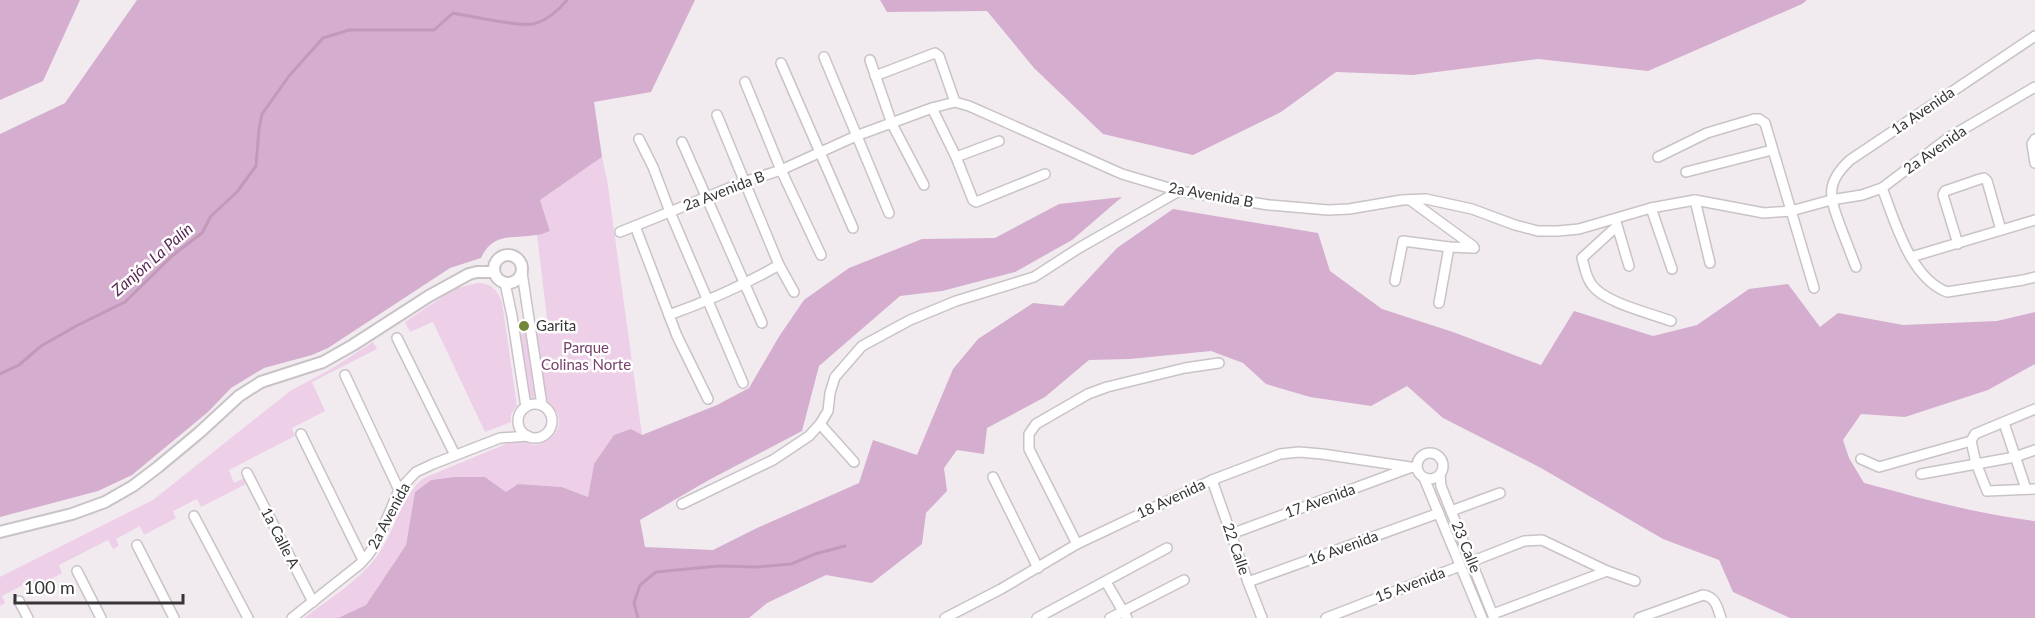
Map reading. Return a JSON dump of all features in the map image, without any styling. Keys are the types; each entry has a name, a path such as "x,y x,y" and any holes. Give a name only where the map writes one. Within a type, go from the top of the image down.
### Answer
{"street":[{"name":"1a Avenida","path":"1831,200 1832,187 1838,171 1850,160 2035,36"},
{"path":"875,76 935,53 939,56 955,102"},
{"path":"824,57 889,213"},
{"path":"870,60 892,124 924,185"},
{"path":"781,63 853,228"},
{"path":"745,82 781,170 821,255"},
{"name":"2a Avenida","path":"1831,200 1862,195 1882,188 1948,138 2035,87"},
{"name":"2a Avenida B","path":"620,232 744,182 781,170 856,136 955,102 969,106 1122,174 1179,191 1269,205 1328,210 1426,200 1472,209 1538,231 1579,229 1616,223 1651,208 1695,201 1764,213 1791,211 1831,200"},
{"path":"933,108 973,200 976,202 1045,174"},
{"path":"717,115 779,265 794,292"},
{"path":"1658,157 1707,133 1754,118 1765,123 1814,288"},
{"path":"639,138 743,383"},
{"path":"2035,140 2032,144 2035,163"},
{"path":"956,157 999,141"},
{"path":"682,142 762,323"},
{"path":"1686,172 1772,150"},
{"path":"1958,244 1943,195 1945,191 1980,179 1984,178 1987,181 2001,230"},
{"path":"1882,188 1911,257 1933,285 1947,292 2035,277"},
{"path":"682,504 773,460 809,436 828,411 835,377 862,346 910,320 956,301 1034,277 1079,248 1179,191"},
{"path":"1395,281 1403,241 1474,248 1410,200"},
{"path":"1831,200 1856,267"},
{"path":"1695,201 1710,263"},
{"path":"1651,208 1672,269"},
{"path":"1911,257 2035,220"},
{"path":"1629,266 1616,223 1582,258 1591,284 1597,291 1615,301 1671,321"},
{"path":"634,226 677,336 708,399"},
{"path":"1439,303 1449,247"},
{"path":"521,266 518,278 511,283 499,280 494,272 495,263 507,256 516,258 521,266 542,405"},
{"path":"669,315 708,301 779,265"},
{"path":"0,532 72,514 105,502 133,486 158,467 229,404 261,382 323,362 429,296 469,274 494,272"},
{"path":"506,283 526,407"},
{"path":"512,316 529,313"},
{"path":"397,338 456,455"},
{"path":"1077,544 1029,449 1029,434 1036,424 1088,394 1107,387 1185,368 1219,363"},
{"path":"345,375 399,490"},
{"path":"542,405 552,417 551,428 539,438 528,436 520,429 519,417 526,407 542,405"},
{"path":"2004,423 2015,457 2030,489 1987,491 1976,463 1971,441 1975,434 2035,410"},
{"name":"2a Avenida","path":"292,618 363,560 377,542 399,490 416,472 500,438 507,433 519,417"},
{"path":"820,424 854,462"},
{"path":"301,434 363,560"},
{"name":"2a Avenida","path":"500,438 528,436"},
{"path":"1861,459 1879,466 1971,441"},
{"path":"1921,474 2015,457 2035,450"},
{"name":"18 Avenida","path":"945,618 1001,589 1077,544 1212,480 1280,454 1299,452 1322,454 1413,468"},
{"path":"1428,452 1435,453 1442,460 1443,468 1440,475 1432,479 1424,478 1413,468 1421,455 1428,452"},
{"name":"17 Avenida","path":"1231,534 1413,468"},
{"name":"1a Calle A","path":"247,473 313,602"},
{"name":"23 Calle","path":"1440,475 1451,511 1494,616"},
{"path":"993,477 1038,568"},
{"name":"23 Calle","path":"1424,478 1480,618"},
{"name":"22 Calle","path":"1212,480 1262,618"},
{"path":"1451,511 1500,493"},
{"name":"16 Avenida","path":"1248,582 1439,513"},
{"path":"194,516 248,618"},
{"path":"1473,561 1524,541 1542,540 1607,571 1635,581"},
{"path":"137,545 174,618"},
{"path":"1037,618 1167,548"},
{"name":"15 Avenida","path":"1326,618 1460,566"},
{"path":"77,571 101,618"},
{"path":"1494,616 1607,571"},
{"path":"1110,618 1125,615 1184,580"},
{"path":"1106,582 1125,615"},
{"path":"1639,618 1703,595 1714,600 1721,618"},
{"path":"19,601 28,618"}],"green space":[{"name":"Parque Colinas Norte","path":"602,157 607,179 642,435 594,464 588,497 562,487 518,484 506,492 485,477 431,480 415,492 406,545 366,605 338,618 304,618 346,587 374,560 410,494 424,478 520,438 534,445 545,442 554,435 559,419 547,400 544,390 537,333 543,332 541,319 547,318 537,235 550,230 540,200"},
{"path":"477,283 493,288 502,302 517,406 511,414 511,422 485,432 433,322 410,332 405,322 454,289"},
{"path":"527,333 535,394 533,399 528,396 520,334"},
{"path":"373,342 377,349 312,382 325,411 292,428 295,436 229,470 234,483 244,478 246,484 201,507 197,499 173,511 176,518 144,535 140,526 116,539 119,546 113,549 108,540 59,565 62,573 29,591 25,584 2,596 5,603 0,606 0,577 153,500 290,391 331,369"}],"shaded area":[{"path":"0,0 80,0 43,81 0,100"},
{"path":"137,0 695,0 651,92 594,102 602,157 540,200 550,231 538,235 498,240 491,244 481,258 450,268 328,348 312,355 264,368 231,388 208,412 132,475 98,491 0,517 0,134 65,103"},
{"path":"880,0 1807,0 1648,71 1538,59 1413,75 1336,72 1281,112 1193,155 1103,134 1034,68 987,11 887,12"},
{"path":"1122,197 1072,240 1015,272 942,291 900,296 819,366 802,431 707,481 640,520 645,547 713,550 859,483 873,440 917,455 953,369 978,339 1033,303 1063,306 1117,248 1173,209 1318,233 1330,271 1382,309 1453,332 1541,365 1574,311 1653,336 1697,325 1749,289 1788,284 1820,327 1838,313 1903,325 1997,321 2035,312 2035,364 1988,390 1905,417 1861,414 1843,440 1849,458 1864,483 1970,510 2035,521 2035,618 1790,618 1733,592 1719,560 1663,539 1541,468 1443,418 1407,386 1371,406 1310,397 1266,384 1243,363 1211,351 1130,359 1089,360 1045,397 987,428 984,454 957,450 944,468 947,491 926,513 922,544 872,583 826,575 767,603 749,618 338,618 366,605 406,545 415,492 431,480 485,477 506,492 518,484 562,487 588,497 594,464 614,435 631,429 642,435 717,405 749,388 780,335 804,300 849,268 922,239 995,238 1059,204"}],"waterway":[{"name":"Zanjón La Palín","path":"0,374 19,365 41,346 125,302 172,256 202,233 211,216 237,192 256,166 262,114 289,76 323,38 349,30 434,30 453,13 506,23 533,24 552,15 567,0"},
{"path":"638,618 634,603 640,585 656,572 718,566 757,567 791,564 815,554 845,546"}],"place":[{"name":"Garita","path":"524,326"}]}
